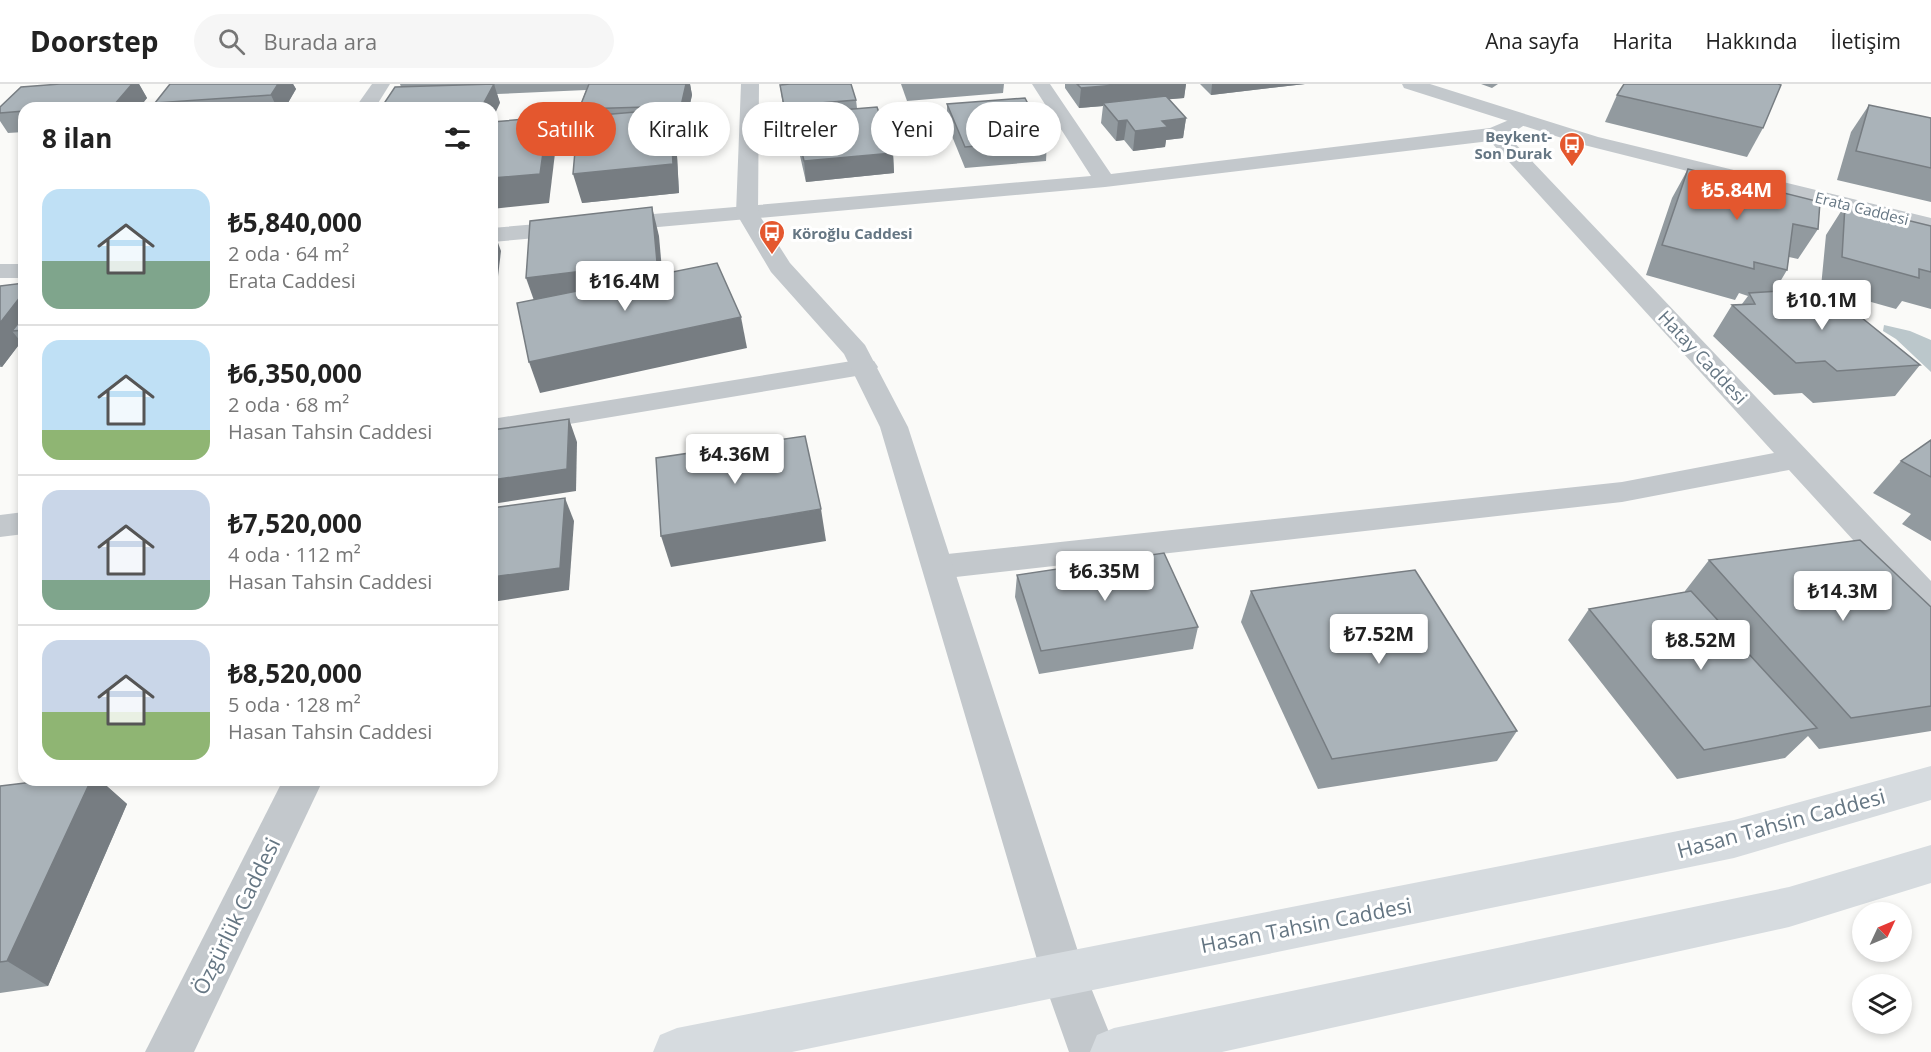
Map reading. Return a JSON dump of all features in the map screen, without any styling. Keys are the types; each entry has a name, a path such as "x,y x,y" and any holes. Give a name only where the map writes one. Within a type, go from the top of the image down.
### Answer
{"main road":[{"name":"Hasan Tahsin Caddesi","path":"677,1052 1734,839 1931,783"},
{"path":"1114,1052 1790,907 1931,864"}],"street":[{"path":"369,102 381,84"},
{"path":"750,84 747,213 780,267 856,351 894,427 1063,973 1093,1052"},
{"path":"1041,84 1105,181"},
{"name":"Erata Caddesi","path":"1411,84 1522,121 1931,225"},
{"path":"498,235 1105,181 1495,134 1522,121"},
{"name":"Hatay Caddesi","path":"1495,134 1931,603"},
{"path":"0,272 18,271"},
{"path":"498,427 864,367"},
{"path":"938,567 1622,492 1798,458"},
{"path":"0,526 18,524"},
{"name":"Özgürlük Caddesi","path":"169,1052 300,786"}],"shaded area":[{"path":"1884,325 1910,331 1931,340 1931,372 1896,339 1883,331"}],"building":[{"path":"60,84 132,84 117,102 18,102 18,112 0,113 0,107 21,87"},
{"path":"170,84 278,84 271,95 156,102"},
{"path":"494,84 484,102 385,102 395,87"},
{"path":"589,84 686,84 682,102 628,102 628,108 616,108 616,102 582,102"},
{"path":"851,84 856,100 783,102 780,85"},
{"path":"1077,84 1127,84 1081,88"},
{"path":"1624,84 1781,85 1763,128 1617,95"},
{"path":"1166,96 1186,118 1162,121 1168,127 1135,131 1127,120 1118,121 1103,103"},
{"path":"1025,98 1027,102 973,102"},
{"path":"954,103 966,103 966,147 954,121"},
{"path":"1869,105 1931,118 1931,168 1856,151"},
{"path":"859,108 871,108 871,155 804,161 803,156 859,156"},
{"path":"628,113 628,156 673,156 673,164 573,174 575,156 616,156 616,114"},
{"path":"516,120 516,156 543,156 540,174 498,178 498,121"},
{"path":"1688,169 1820,202 1818,229 1793,224 1787,270 1754,262 1754,269 1662,245"},
{"path":"1845,205 1931,226 1931,272 1919,269 1919,278 1842,257"},
{"path":"652,207 657,262 526,278 530,221"},
{"path":"717,263 741,317 529,362 517,303"},
{"path":"18,284 18,300 0,323 0,286"},
{"path":"1825,288 1920,365 1837,371 1825,361 1796,363 1732,305 1755,304 1749,293"},
{"path":"569,419 567,469 498,479 498,429"},
{"path":"805,436 821,509 661,536 656,458"},
{"path":"1931,440 1931,477 1901,461"},
{"path":"565,498 560,568 498,576 498,507"},
{"path":"1860,540 1931,607 1931,706 1851,718 1709,560"},
{"path":"1164,553 1198,627 1041,651 1017,575"},
{"path":"1415,570 1517,731 1332,759 1251,591"},
{"path":"1691,591 1817,728 1704,750 1589,609"},
{"path":"18,784 18,786 88,786 7,961 0,962 0,786"}],"place":[{"name":"Beykent- Son Durak","path":"1572,168"},
{"name":"Köroğlu Caddesi","path":"772,256"}]}
